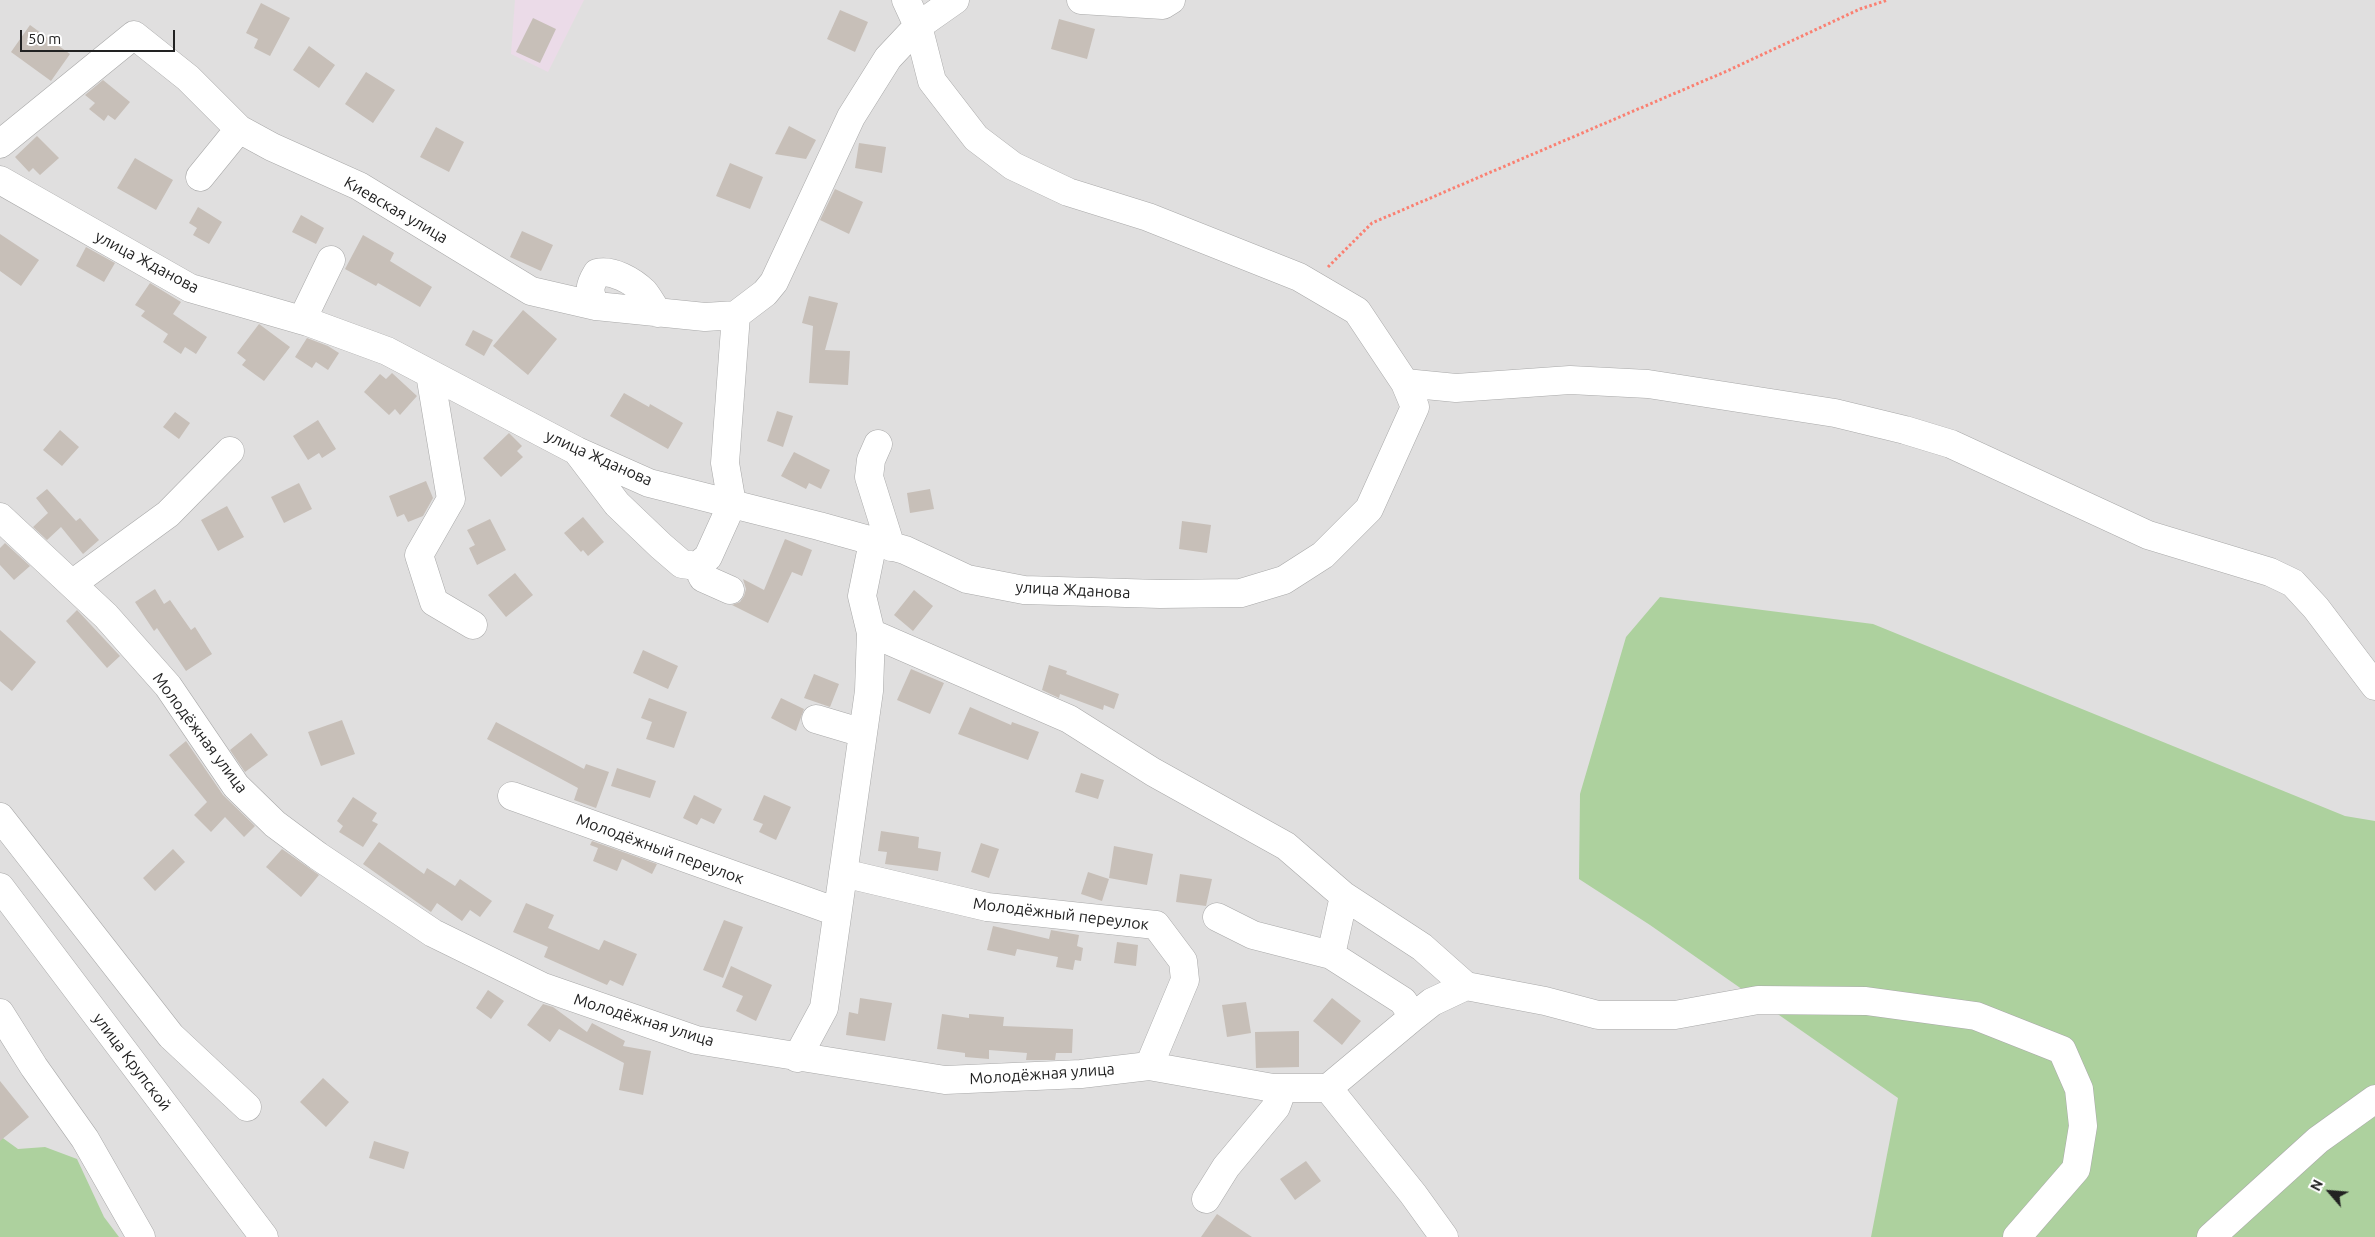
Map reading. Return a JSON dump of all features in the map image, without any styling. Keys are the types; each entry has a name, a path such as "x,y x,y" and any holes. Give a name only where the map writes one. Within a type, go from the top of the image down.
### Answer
{"street":[{"name":"улица Жданова","path":"0,180 190,288 302,320 387,351 577,450 649,483 905,550 967,579 1024,590 1160,594 1240,593 1284,580 1323,556 1369,509 1415,407 1405,383 1358,311 1312,284 1148,218 1068,192 1013,166 976,138 932,81 918,26 906,0"},
{"path":"577,450 617,504 682,564 698,566 708,557 732,504 725,463 736,315 765,293 774,282 851,117 888,58 918,26 955,0"},
{"path":"1082,0 1163,5 1171,0"},
{"name":"Киевская улица","path":"0,144 134,34 188,78 239,129 272,147 359,186 531,291 596,306 705,317 736,315"},
{"path":"200,178 239,129"},
{"path":"302,320 331,260"},
{"path":"596,306 590,296 589,286 597,273 606,270 616,274 644,292 658,313"},
{"path":"430,374 451,499 419,555 434,602 473,625"},
{"path":"1405,383 1456,388 1570,380 1648,384 1835,413 1951,444 2148,535 2270,572 2293,584 2316,608 2375,686"},
{"path":"797,1058 824,1008 869,690 871,633 862,596 882,544 869,477 871,460 878,444"},
{"path":"72,584 168,514 230,451"},
{"path":"617,504 632,487 649,483"},
{"name":"Молодёжная улица","path":"0,517 106,616 168,686 236,786 275,824 318,856 433,933 543,987 696,1040 797,1058 945,1080 1081,1074 1149,1066 1283,1088 1328,1088"},
{"path":"698,566 703,578 730,590"},
{"path":"871,633 1069,718 1153,772 1286,846 1344,896 1422,947 1466,986 1545,1001 1598,1015 1675,1015 1758,1000 1866,1001 1976,1016 2062,1050 2079,1089 2083,1126 2076,1170 2017,1237"},
{"path":"816,719 863,733"},
{"name":"Молодёжный переулок","path":"512,796 837,912"},
{"path":"0,817 171,1036 247,1107"},
{"name":"Молодёжный переулок","path":"842,873 987,907 1156,925 1182,961 1185,980 1149,1066"},
{"name":"улица Крупской","path":"0,887 264,1237"},
{"path":"1331,955 1344,896"},
{"path":"1217,917 1253,935 1331,955 1403,1001 1413,1017"},
{"path":"1444,1237 1413,1194 1328,1088 1432,1002 1466,986"},
{"path":"0,1013 34,1067 85,1139 141,1237"},
{"path":"1206,1199 1226,1167 1276,1107 1283,1088"},
{"path":"2211,1237 2318,1140 2375,1099"}],"path":[{"path":"1312,284 1372,223 1728,71 1860,9 1888,0"}],"shaded area":[{"path":"0,0 2375,0 2375,1237 0,1237"},
{"path":"515,0 584,0 548,72 511,54"}],"green space":[{"path":"1660,597 1873,624 2345,816 2375,821 2375,1237 1871,1237 1898,1098 1650,925 1579,879 1580,794 1626,637"},
{"path":"0,1136 18,1149 45,1147 77,1159 104,1217 119,1237 0,1237"}],"building":[{"path":"261,3 290,18 270,56 254,48 258,39 246,33"},
{"path":"840,10 868,22 855,52 827,39"},
{"path":"533,18 556,29 540,63 516,52"},
{"path":"1059,19 1095,29 1087,59 1051,49"},
{"path":"30,25 70,54 51,81 11,52"},
{"path":"309,46 335,65 319,88 293,70"},
{"path":"366,72 395,90 373,123 345,104"},
{"path":"103,80 130,102 115,120 108,115 104,121 89,109 95,103 85,95"},
{"path":"789,126 816,140 806,159 775,154"},
{"path":"436,127 464,142 449,172 420,157"},
{"path":"37,136 59,158 40,175 33,168 29,172 15,157"},
{"path":"859,143 886,147 882,173 855,168"},
{"path":"135,158 173,180 156,210 117,188"},
{"path":"730,163 763,177 750,209 716,196"},
{"path":"835,189 863,202 849,234 820,220"},
{"path":"198,207 222,222 209,244 193,235 197,228 189,223"},
{"path":"301,215 324,228 316,244 292,232"},
{"path":"522,231 553,245 541,271 510,257"},
{"path":"0,234 39,260 21,286 0,271"},
{"path":"363,235 394,253 390,261 432,287 420,307 378,283 376,286 345,269"},
{"path":"86,247 115,263 104,282 76,266"},
{"path":"150,283 181,302 173,314 207,337 196,354 185,347 181,354 163,342 168,334 141,316 145,311 135,305"},
{"path":"809,296 838,303 825,350 850,351 848,385 809,383 813,326 802,323"},
{"path":"523,310 557,339 528,375 493,346"},
{"path":"259,324 290,347 264,381 242,365 246,360 237,353"},
{"path":"473,330 493,340 484,356 465,345"},
{"path":"307,338 328,346 339,353 328,370 316,362 312,368 295,357"},
{"path":"392,373 417,396 400,415 395,409 389,415 364,392 380,374 386,379"},
{"path":"624,393 649,407 650,404 683,423 668,449 610,416"},
{"path":"777,411 793,416 783,447 767,441"},
{"path":"175,412 190,423 179,439 163,427"},
{"path":"318,420 336,449 322,458 319,453 308,460 293,436"},
{"path":"60,430 79,447 62,466 43,450"},
{"path":"509,433 522,446 517,451 523,457 501,477 483,458"},
{"path":"794,452 830,470 821,489 809,483 806,489 781,476"},
{"path":"426,481 433,498 423,516 408,522 404,514 397,517 389,496"},
{"path":"299,483 312,509 284,523 271,497"},
{"path":"47,489 76,521 80,518 99,540 83,554 61,527 47,540 33,527 48,513 36,498"},
{"path":"930,489 934,509 910,513 907,493"},
{"path":"227,506 244,537 218,551 201,520"},
{"path":"583,517 604,542 588,556 583,550 581,552 564,533"},
{"path":"490,519 506,550 477,565 469,548 475,545 467,530"},
{"path":"1182,521 1211,525 1207,553 1179,549"},
{"path":"785,539 812,550 802,576 792,572 768,623 732,605 740,602 744,596 746,589 743,579 764,590"},
{"path":"5,543 30,566 14,580 0,565 0,548"},
{"path":"515,573 533,595 506,617 488,595"},
{"path":"155,589 164,604 170,600 191,630 195,627 212,654 186,671 157,628 154,631 135,602"},
{"path":"914,590 933,606 913,631 894,615"},
{"path":"77,610 120,656 107,668 66,621"},
{"path":"0,630 36,662 12,691 0,681"},
{"path":"643,650 678,666 668,689 633,673"},
{"path":"1049,665 1067,671 1066,674 1119,694 1114,709 1104,705 1103,710 1060,694 1059,698 1042,690"},
{"path":"911,669 944,683 930,714 897,700"},
{"path":"814,674 839,684 830,707 804,698"},
{"path":"649,698 687,712 674,748 646,739 652,722 641,718"},
{"path":"781,698 804,709 796,731 771,718"},
{"path":"970,707 1011,725 1012,722 1039,732 1028,760 958,734"},
{"path":"342,720 355,754 321,766 308,732"},
{"path":"496,722 584,769 586,764 609,772 596,808 574,800 578,788 487,739"},
{"path":"251,733 268,755 245,772 230,750"},
{"path":"186,741 223,795 255,826 244,837 225,817 211,832 194,815 207,802 169,755"},
{"path":"617,768 656,781 650,798 611,786"},
{"path":"1081,773 1104,780 1098,799 1075,792"},
{"path":"694,795 722,809 714,824 701,818 697,825 683,818"},
{"path":"764,795 791,807 776,840 759,832 763,824 753,820"},
{"path":"353,797 377,813 372,821 378,824 363,847 339,832 343,826 337,821"},
{"path":"881,831 919,837 918,848 941,852 938,871 885,864 887,852 878,851"},
{"path":"592,841 657,864 652,874 622,859 617,871 593,861 598,848 590,845"},
{"path":"379,842 424,874 427,868 455,886 460,879 492,901 480,917 470,910 462,921 437,903 431,912 363,864"},
{"path":"981,843 999,849 989,878 971,872"},
{"path":"1114,846 1153,854 1147,885 1109,878"},
{"path":"173,849 185,862 155,891 143,878"},
{"path":"282,849 319,875 301,897 266,867"},
{"path":"1088,872 1109,879 1102,901 1081,894"},
{"path":"1180,874 1212,879 1206,906 1176,902"},
{"path":"526,903 554,915 548,928 599,950 604,940 637,954 623,986 610,980 607,985 544,957 548,947 513,932"},
{"path":"724,920 743,927 723,978 703,970"},
{"path":"993,926 1049,939 1051,930 1079,935 1077,946 1083,948 1081,961 1075,960 1073,970 1056,967 1058,957 1017,949 1015,956 987,950"},
{"path":"1117,942 1138,945 1136,966 1114,963"},
{"path":"731,966 772,985 756,1021 736,1011 743,996 722,987"},
{"path":"488,990 504,1001 491,1019 476,1008"},
{"path":"860,998 892,1003 885,1041 846,1035 849,1012 858,1014"},
{"path":"1332,998 1361,1021 1342,1045 1313,1021"},
{"path":"1246,1002 1251,1033 1227,1037 1222,1005"},
{"path":"543,1004 553,1007 587,1032 592,1023 625,1041 623,1046 651,1051 643,1095 619,1090 624,1063 559,1029 550,1042 527,1025"},
{"path":"942,1014 969,1018 969,1014 1004,1017 1003,1026 1073,1029 1072,1053 1056,1053 1055,1060 1026,1060 1027,1053 989,1050 989,1059 965,1057 965,1053 937,1049"},
{"path":"1299,1031 1299,1067 1256,1068 1255,1032"},
{"path":"323,1078 349,1102 326,1127 300,1102"},
{"path":"0,1081 29,1117 0,1141"},
{"path":"374,1141 409,1152 404,1169 369,1158"},
{"path":"1306,1161 1321,1181 1295,1200 1280,1179"},
{"path":"1217,1214 1252,1237 1201,1237"}]}
